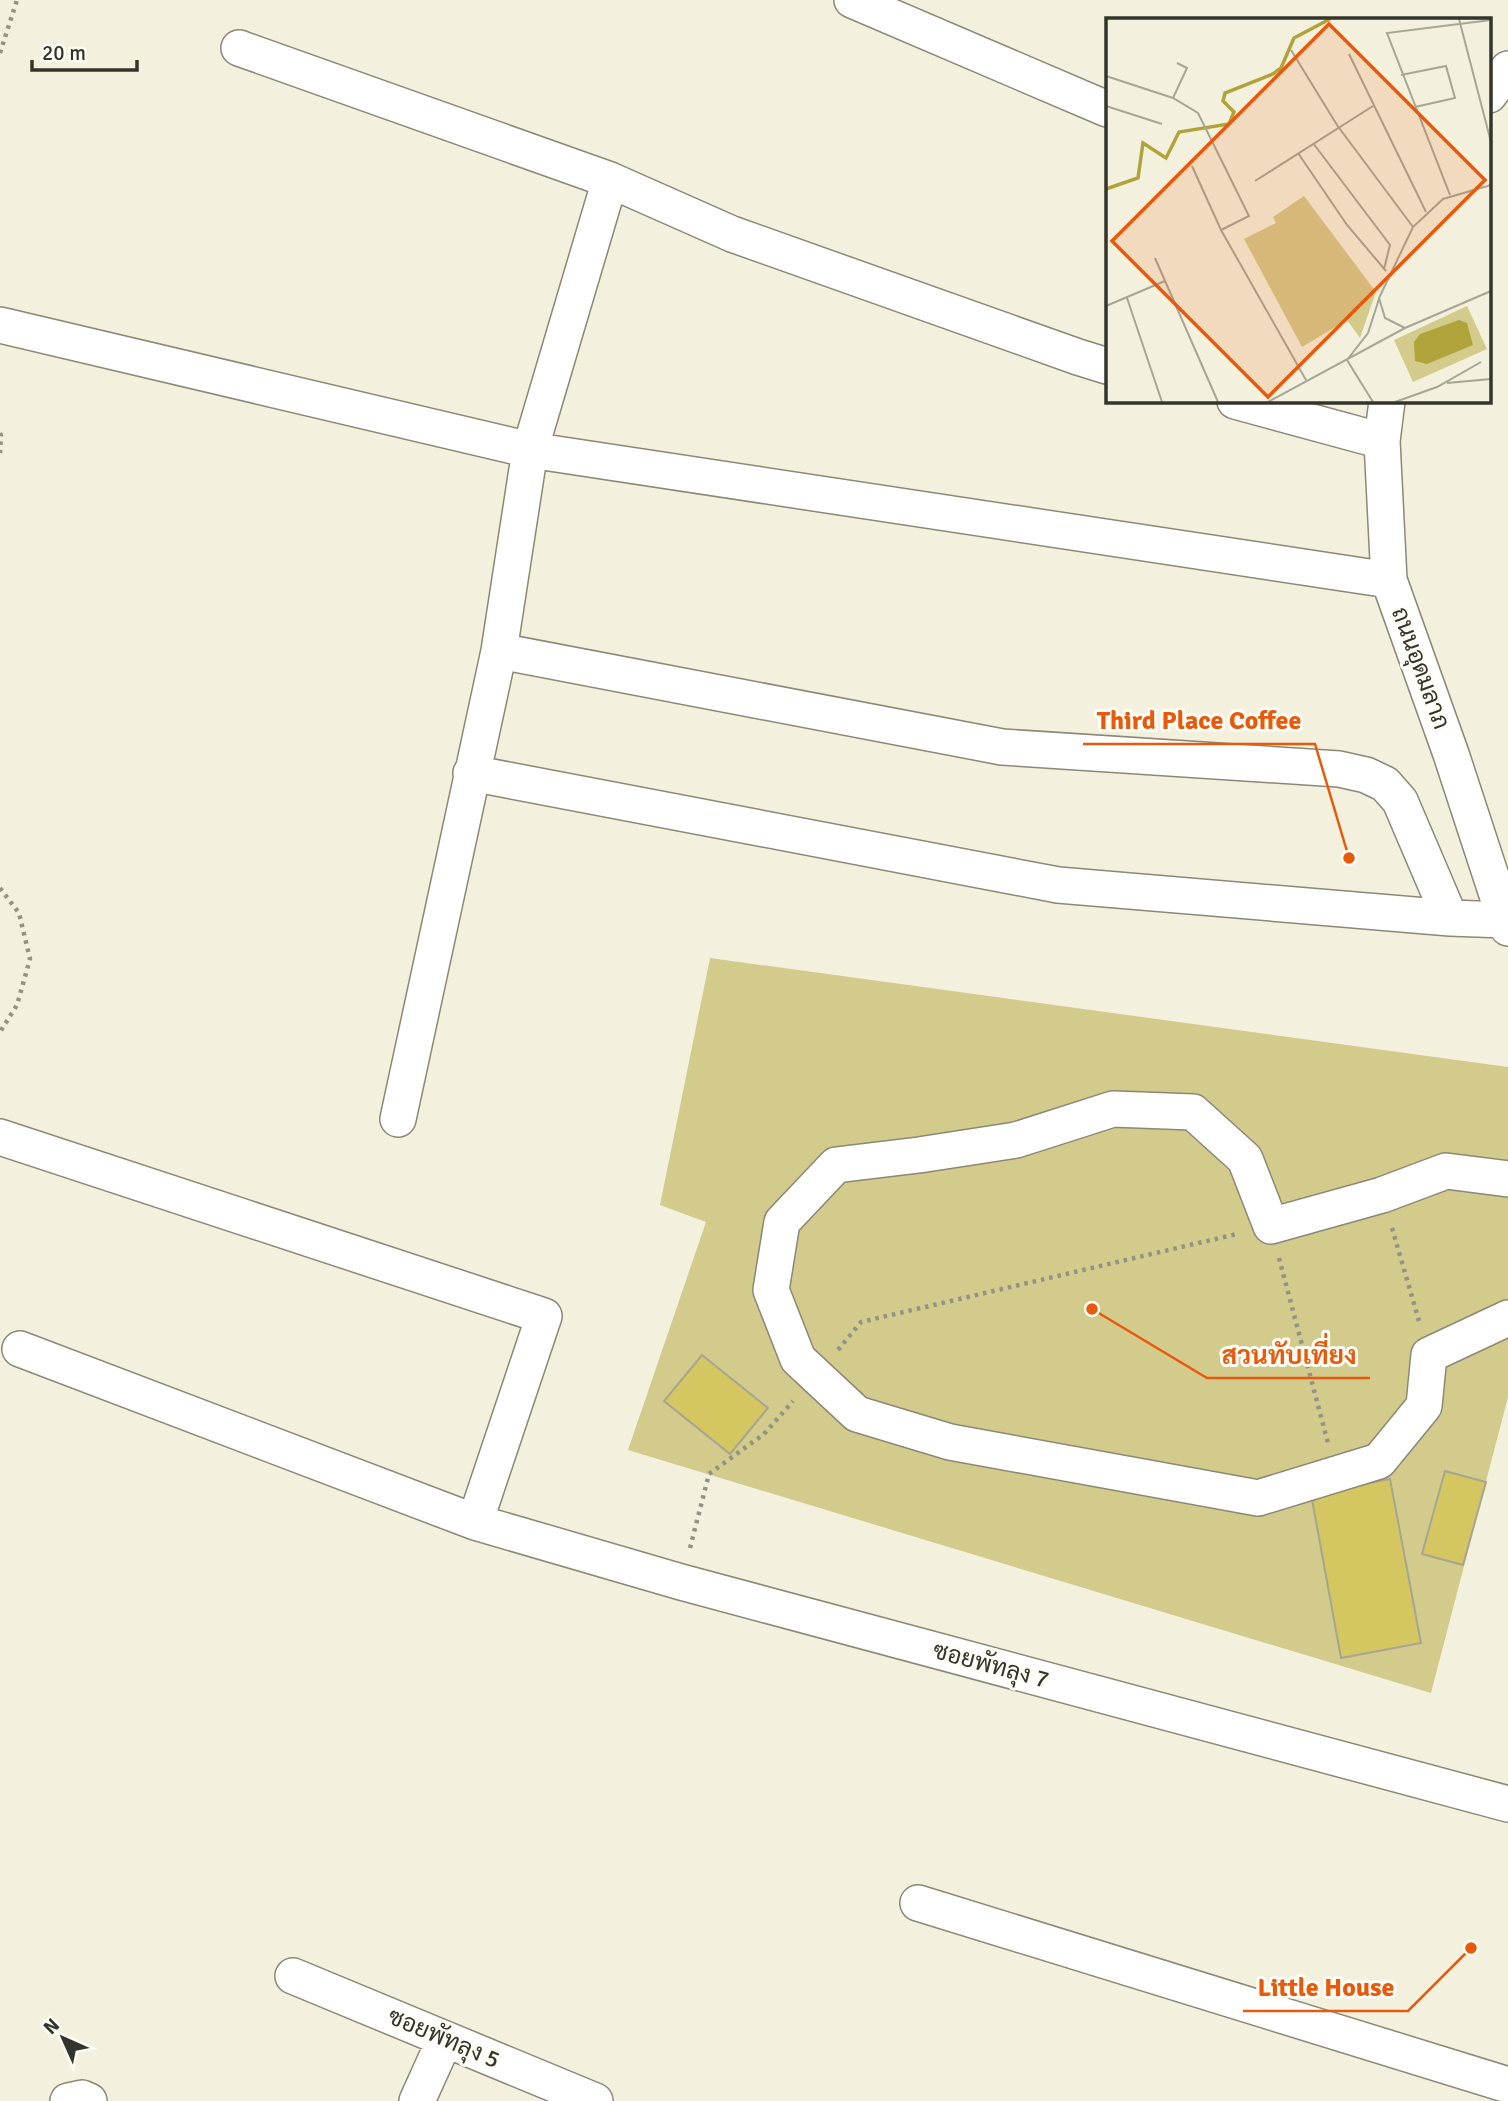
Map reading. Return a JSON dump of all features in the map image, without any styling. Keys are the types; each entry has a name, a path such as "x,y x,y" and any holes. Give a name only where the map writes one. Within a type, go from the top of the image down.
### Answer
{"street":[{"path":"852,0 1106,109"},
{"path":"239,48 610,180 732,234 1077,358 1106,366"},
{"path":"1490,94 1508,69"},
{"path":"398,1119 499,651 530,450 610,180"},
{"path":"0,325 530,450 1389,580"},
{"path":"1239,402 1382,441"},
{"name":"ถนนอุดมลาภ","path":"1387,402 1382,441 1389,580 1451,754 1507,924"},
{"path":"499,651 1002,747 1339,769 1366,775 1385,784 1400,802 1450,918"},
{"path":"471,773 1058,885 1507,924"},
{"path":"1508,1179 1446,1171 1382,1195 1270,1226 1245,1159 1193,1112 1113,1109 1017,1140 836,1165 782,1222 771,1290 798,1359 857,1414 950,1442 1258,1499 1379,1461 1424,1406 1429,1355 1508,1318"},
{"path":"0,1137 544,1316 475,1522"},
{"name":"ซอยพัทลุง 7","path":"20,1349 475,1522 681,1582 1508,1804"},
{"path":"918,1903 1508,2085"},
{"name":"ซอยพัทลุง 5","path":"293,1976 595,2101"},
{"path":"417,2101 445,2039"},
{"path":"68,2101 82,2098 89,2101"}],"path":[{"path":"0,53 17,0"},
{"path":"0,433 0,453"},
{"path":"0,888 19,912 30,959 17,1005 0,1032"},
{"path":"1382,1195 1429,1355"},
{"path":"681,1582 709,1474 764,1434 861,1322 1270,1226 1336,1474"}],"shaded area":[{"path":"710,958 1508,1067 1508,1397 1431,1693 628,1450 706,1222 660,1205"}],"building":[{"path":"702,1355 768,1408 730,1454 664,1401"},
{"path":"1445,1471 1486,1482 1463,1565 1422,1554"},
{"path":"1390,1479 1421,1643 1341,1658 1311,1494"}],"place":[{"name":"Third Place Coffee","path":"1349,858"},
{"name":"สวนทับเที่ยง","path":"1092,1309"},
{"name":"Little House","path":"1471,1948"}]}
